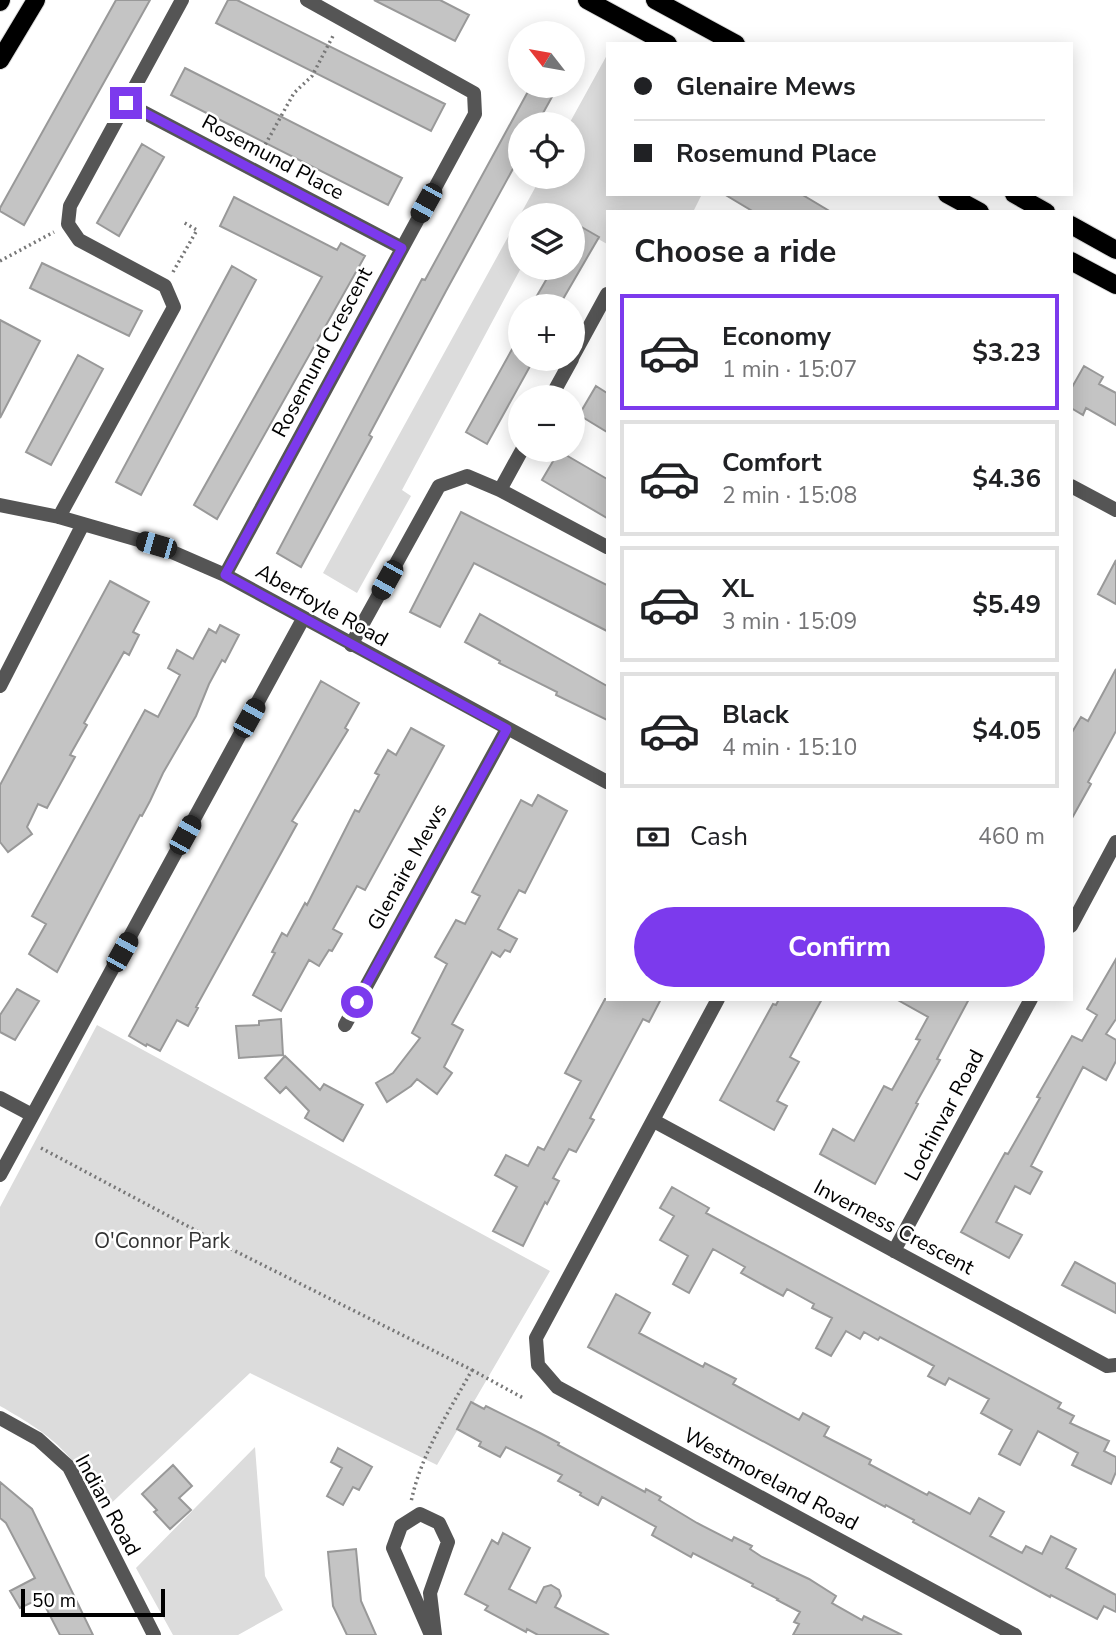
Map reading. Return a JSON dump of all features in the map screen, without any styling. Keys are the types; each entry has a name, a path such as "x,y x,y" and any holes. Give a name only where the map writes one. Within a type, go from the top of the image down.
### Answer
{"main road":[{"path":"0,60 36,0"},
{"path":"587,0 664,42"},
{"path":"655,0 732,42"},
{"path":"951,196 976,210"},
{"path":"1018,196 1042,210"},
{"path":"1073,226 1116,250"},
{"path":"1073,262 1116,285"}],"street":[{"path":"59,517 174,307 165,286 79,240 68,224 70,206 182,0"},
{"name":"Rosemund Crescent","path":"225,575 475,114 474,93 307,0"},
{"name":"Rosemund Place","path":"126,103 402,248"},
{"path":"585,334 606,296"},
{"path":"500,490 515,462"},
{"path":"351,645 439,486 467,476 500,490 606,546"},
{"path":"1073,487 1116,510"},
{"name":"Aberfoyle Road","path":"0,505 59,517 156,545 225,575 606,781"},
{"path":"0,686 83,524"},
{"path":"0,1175 303,619"},
{"name":"Glenaire Mews","path":"345,1025 507,729"},
{"path":"1073,922 1116,842"},
{"path":"654,1121 717,1001"},
{"name":"Lochinvar Road","path":"894,1251 1030,1001"},
{"path":"0,1098 32,1115"},
{"name":"Inverness Crescent","path":"654,1121 1107,1366 1116,1364"},
{"name":"Westmoreland Road","path":"654,1121 536,1338 538,1365 557,1387 1015,1635"},
{"name":"Indian Road","path":"0,1418 38,1439 69,1467 154,1635"},
{"path":"420,1514 439,1523 448,1542 430,1593 433,1635 393,1548 401,1527 420,1514"}],"path":[{"path":"252,169 294,93 312,76 341,19"},
{"path":"165,286 197,230 183,222"},
{"path":"0,261 68,224"},
{"path":"41,1148 225,1246 525,1399"},
{"path":"406,1523 416,1477 472,1370"}],"green space":[{"path":"606,57 606,196 701,196 694,210 606,210 606,243 585,231 585,203 527,203 534,189 585,189 585,112 576,112"},
{"path":"508,237 508,280 515,280 402,490 411,496 357,593 323,573"},
{"name":"O'Connor Park","path":"97,1025 550,1271 437,1465 250,1373 104,1510 83,1474 61,1449 35,1427 0,1406 0,1207"},
{"path":"255,1447 265,1576 283,1610 238,1635 173,1635 136,1568"}],"building":[{"path":"116,0 150,0 24,225 0,211 0,208"},
{"path":"228,0 237,0 445,104 431,131 216,23"},
{"path":"374,0 440,0 469,15 455,41"},
{"path":"185,68 402,178 388,205 171,95"},
{"path":"524,98 551,98 544,112 517,112"},
{"path":"508,128 508,178 301,567 277,553 422,279 425,280"},
{"path":"142,144 164,157 119,236 97,223"},
{"path":"727,196 804,196 828,210 751,210"},
{"path":"234,197 337,250 341,243 365,256 217,519 194,505 322,277 220,226"},
{"path":"585,229 599,237 585,261"},
{"path":"42,263 142,311 129,336 30,288"},
{"path":"232,266 256,280 141,495 116,482"},
{"path":"546,280 574,280 566,294 538,294"},
{"path":"0,320 40,341 0,418"},
{"path":"78,355 103,369 51,465 26,452"},
{"path":"508,357 508,371 527,371 520,385 508,385 508,406 487,444 466,432"},
{"path":"1084,366 1103,377 1099,384 1116,393 1116,425 1086,408 1083,415 1073,409 1073,385"},
{"path":"596,386 606,392 606,431 585,419 585,405"},
{"path":"553,462 578,462 606,478 606,517 542,480"},
{"path":"461,512 606,584 606,630 474,563 440,627 410,612"},
{"path":"1116,560 1116,604 1098,594"},
{"path":"110,581 149,602 133,632 139,635 129,655 124,652 84,723 87,725 70,755 75,757 47,808 38,804 27,827 32,834 8,852 0,842 0,785"},
{"path":"480,614 606,685 606,720 556,695 557,692 499,663 500,661 465,642"},
{"path":"220,625 239,635 225,662 222,660 209,684 196,716 57,972 29,954 46,924 32,916 145,710 158,717 180,675 168,668 177,650 193,659 209,629 216,633"},
{"path":"1116,669 1116,731 1073,816 1073,731 1081,717 1088,721"},
{"path":"321,681 359,703 345,728 348,730 292,821 297,824 188,1026 177,1020 160,1051 147,1044 146,1046 129,1036"},
{"path":"411,728 444,746 365,890 357,886 333,929 342,934 332,951 329,950 319,966 309,960 281,1011 253,995 275,953 272,952 282,933 287,936 305,903 307,905 355,810 359,812 379,775 375,773 388,750 396,755"},
{"path":"538,795 567,811 525,893 519,890 498,929 517,939 510,952 505,950 500,957 492,952 452,1024 463,1030 444,1067 452,1073 437,1094 417,1079 387,1102 376,1083 393,1073 420,1038 412,1033 447,964 435,957 456,920 465,924 480,896 472,892 521,800 532,806"},
{"path":"1116,959 1116,1019 1106,1034 1116,1040 1116,1061 1106,1080 1083,1067 1031,1166 1042,1172 1030,1194 1015,1186 996,1222 1022,1235 1009,1258 961,1232 1005,1153 1008,1154 1040,1098 1037,1097 1072,1036 1082,1041 1097,1015 1087,1009"},
{"path":"17,989 39,1001 15,1040 0,1032 0,1015"},
{"path":"605,999 660,1001 649,1022 643,1019 590,1118 594,1120 576,1152 569,1149 553,1178 559,1181 523,1246 493,1231 517,1187 495,1175 506,1155 528,1166 538,1147 544,1150 581,1081 565,1073"},
{"path":"778,1001 821,1001 790,1057 799,1062 777,1101 787,1106 774,1130 720,1100 773,1004 776,1005"},
{"path":"900,1001 968,1001 937,1059 940,1060 916,1103 918,1104 875,1184 820,1154 833,1129 854,1141 884,1086 892,1090 920,1040 916,1039 928,1017"},
{"path":"281,1019 283,1055 239,1058 236,1026 259,1025 259,1021"},
{"path":"285,1056 320,1090 324,1084 363,1105 343,1141 305,1118 309,1111 286,1087 280,1093 265,1078"},
{"path":"672,1187 709,1208 706,1213 1061,1403 1058,1408 1074,1416 1070,1423 1109,1441 1104,1451 1116,1457 1116,1472 1111,1484 1072,1465 1078,1453 1038,1431 1020,1465 999,1454 1012,1430 981,1413 989,1399 949,1378 945,1385 928,1376 934,1366 880,1337 878,1340 864,1332 860,1339 846,1331 831,1356 816,1348 832,1318 812,1308 814,1304 787,1289 783,1296 741,1273 745,1267 713,1249 689,1293 673,1284 688,1256 660,1240 674,1216 660,1208"},
{"path":"1075,1262 1116,1284 1116,1313 1062,1285"},
{"path":"616,1294 650,1313 639,1333 703,1367 705,1363 736,1379 733,1384 799,1420 803,1413 829,1427 824,1436 871,1460 869,1464 970,1514 979,1498 1004,1512 990,1536 1022,1553 1026,1546 1042,1554 1051,1536 1076,1549 1066,1568 1116,1595 1116,1612 1104,1606 1097,1619 1051,1595 1050,1597 913,1522 914,1520 886,1505 885,1507 588,1347"},
{"path":"471,1402 484,1409 486,1406 540,1433 645,1492 646,1489 697,1523 732,1541 734,1537 752,1546 750,1549 762,1557 809,1579 836,1596 832,1603 862,1620 864,1616 902,1635 793,1635 799,1624 794,1622 800,1612 752,1586 753,1584 693,1553 691,1557 652,1535 656,1527 602,1497 598,1505 580,1495 581,1493 558,1481 562,1475 506,1447 500,1457 479,1446 481,1442 457,1429"},
{"path":"338,1448 372,1467 359,1490 353,1487 343,1505 327,1496 342,1468 331,1462"},
{"path":"173,1465 192,1486 179,1498 191,1510 170,1529 142,1494"},
{"path":"0,1482 32,1509 93,1635 60,1635 41,1598 20,1608 10,1591 35,1578 6,1523 0,1518"},
{"path":"503,1533 530,1548 509,1589 536,1603 544,1587 551,1585 559,1590 561,1596 555,1607 609,1635 538,1635 527,1629 526,1632 485,1610 488,1606 465,1594 492,1540 498,1544"},
{"path":"356,1549 361,1601 376,1635 347,1635 333,1606 328,1552"}],"route":[{"path":"126,103 402,248 225,575 507,729 357,1002"}]}
